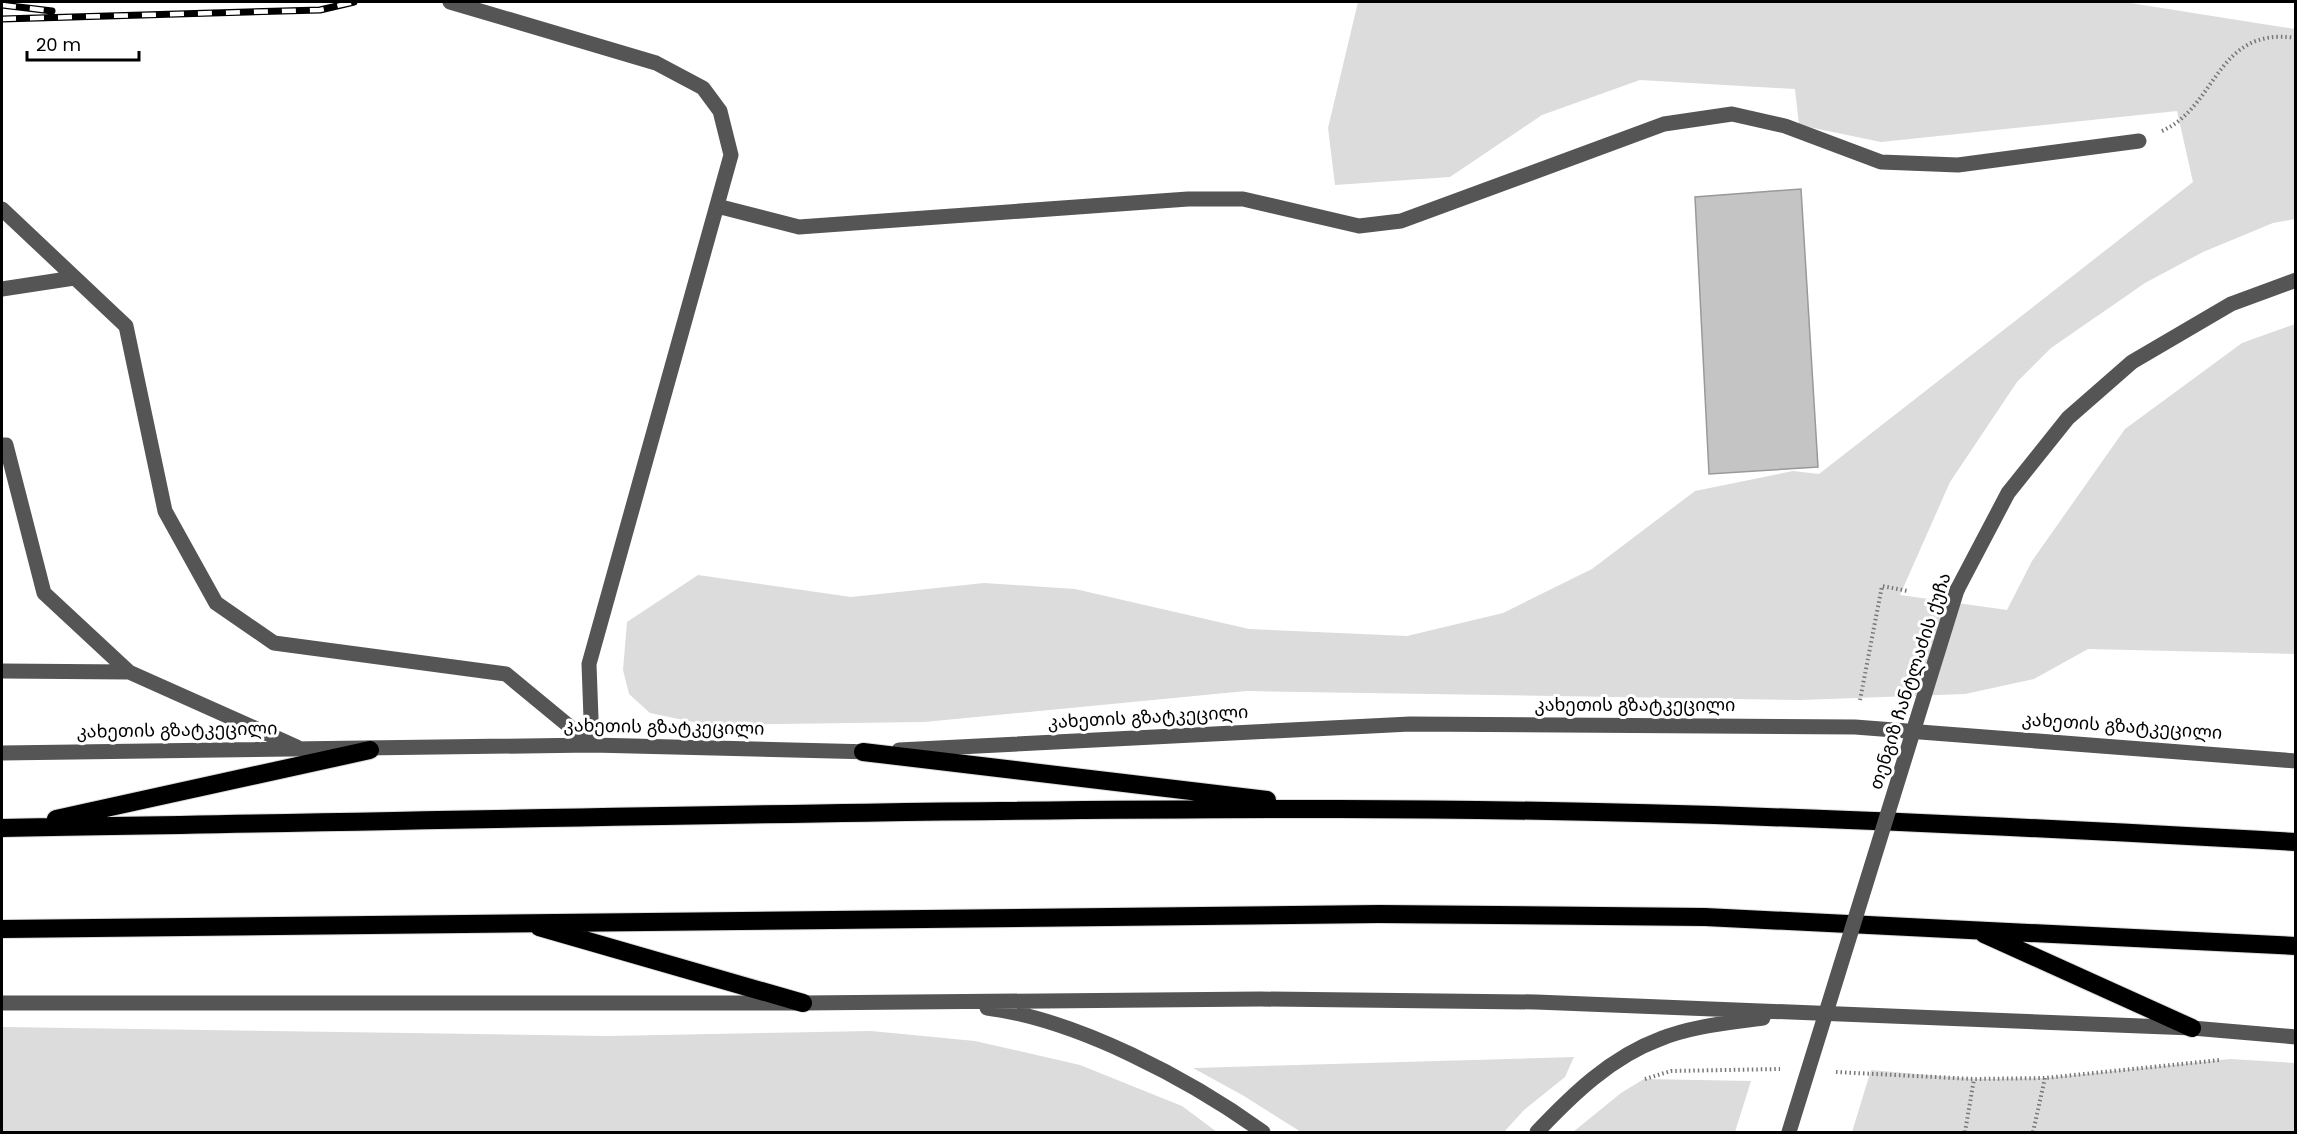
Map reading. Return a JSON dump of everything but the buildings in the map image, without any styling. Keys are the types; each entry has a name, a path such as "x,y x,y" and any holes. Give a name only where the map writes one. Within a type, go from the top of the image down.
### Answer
{"highway":[{"path":"8,828 370,750"},
{"path":"863,752 1344,809"},
{"path":"8,828 748,814 1344,809 1941,823 2295,842"},
{"path":"2,929 520,921 1379,914 1706,917 2295,946"},
{"path":"520,921 803,1003"},
{"path":"1974,929 2192,1028"}],"street":[{"path":"450,2 656,63 703,88 720,111 731,154 589,664 592,745"},
{"path":"717,206 799,227 1188,199 1243,199 1359,226 1401,221 1664,124 1732,114 1785,126 1881,162 1958,165 2139,141"},
{"path":"2,209 126,326 165,511 216,603 274,643 506,674 592,745"},
{"path":"2,289 74,278"},
{"name":"თენგიზ ჩანტლაძის ქუჩა","path":"1790,1132 1957,590 2008,493 2068,418 2132,362 2231,304 2295,280"},
{"path":"2,445 6,445 44,593 129,672 302,750"},
{"path":"2,671 129,672"},
{"name":"კახეთის გზატკეცილი","path":"2,753 370,750 592,745 863,752 1410,724 1855,727 2295,761"},
{"path":"2,1003 803,1003 1260,999 1536,1002 2192,1028 2295,1037"},
{"path":"936,1001 998,1009 1058,1024 1146,1063 1238,1114 1263,1132"},
{"path":"1537,1132 1569,1100 1615,1062 1660,1039 1706,1027 1796,1012"}],"path":[{"path":"2139,141 2168,128 2188,111 2227,62 2245,45 2274,34 2295,38"},
{"path":"1855,727 1882,586 1908,591"},
{"path":"1830,1071 1974,1079 2045,1078 2230,1059"},
{"path":"1636,1084 1671,1071 1784,1069"},
{"path":"2033,1132 2045,1078"},
{"path":"1965,1132 1974,1079"}],"shaded area":[{"path":"1358,2 2124,2 2295,29 2295,219 2273,223 2203,252 2145,283 2051,348 2017,382 1950,482 1900,595 2007,610 2032,561 2125,429 2242,343 2295,324 2295,654 2088,649 2034,679 1965,694 1801,700 1246,691 924,722 707,725 650,713 629,694 623,670 627,622 698,575 851,597 984,583 1075,589 1249,629 1407,636 1503,613 1592,569 1695,491 1793,471 1819,474 2193,182 2177,111 1881,142 1799,125 1795,89 1640,80 1542,115 1450,177 1335,185 1328,128"},
{"path":"2,1027 607,1036 871,1031 975,1041 1080,1065 1182,1106 1217,1132 2,1132"},
{"path":"1574,1057 1565,1077 1524,1110 1504,1132 1301,1132 1244,1096 1193,1068"},
{"path":"2230,1059 2295,1063 2295,1132 1852,1132 1871,1070 1974,1079 2045,1078"},
{"path":"1644,1079 1751,1081 1735,1132 1573,1132 1621,1093"}],"railway":[{"path":"2,19 320,10 354,2"},
{"path":"2,5 52,11"}]}
